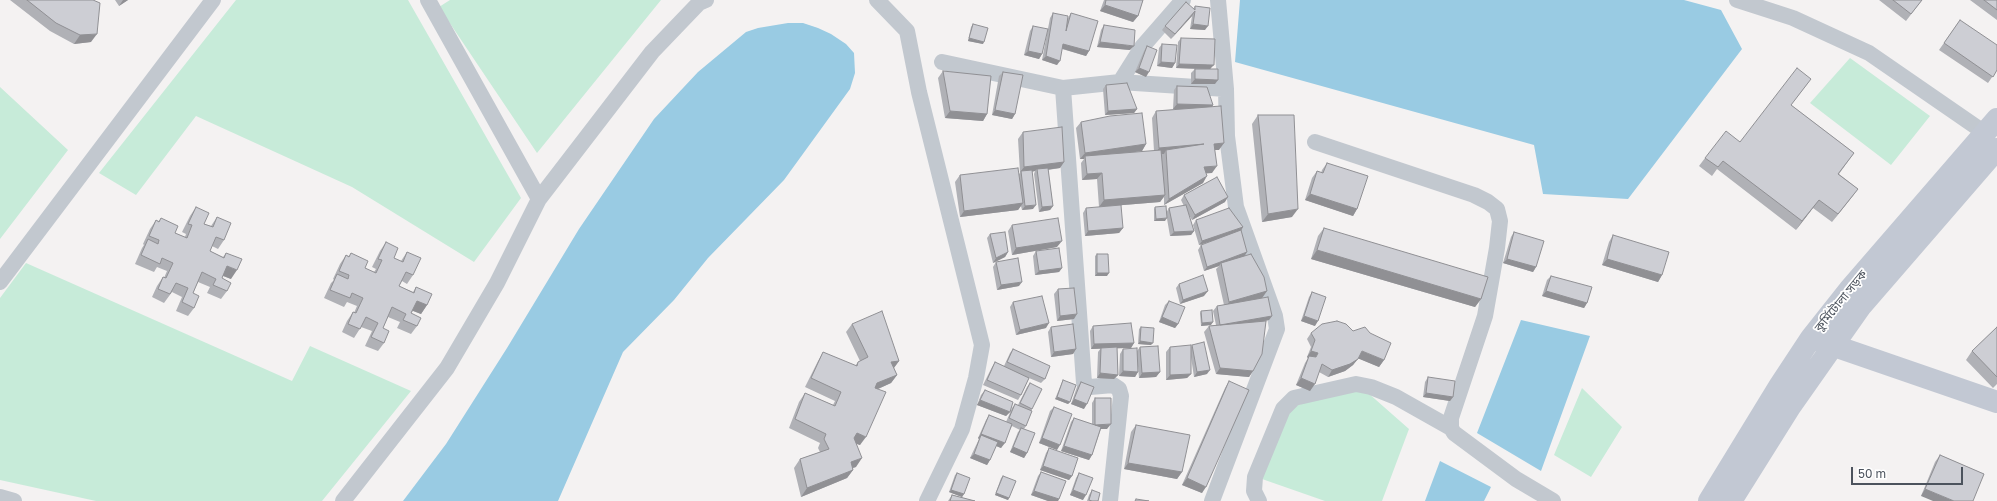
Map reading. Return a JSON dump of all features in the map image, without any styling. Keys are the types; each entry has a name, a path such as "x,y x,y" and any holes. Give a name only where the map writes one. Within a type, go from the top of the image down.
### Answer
{"main road":[{"name":"কুর্মিটোলা সড়ক","path":"1709,501 1780,385 1811,338 1849,290 1993,134"},
{"name":"কুর্মিটোলা সড়ক","path":"1730,501 1790,407 1861,306 1993,134"},
{"path":"1811,338 1997,402"}],"street":[{"path":"0,282 213,0"},
{"path":"428,0 539,199"},
{"path":"877,0 907,31 919,92 982,345 976,378 962,429 927,501"},
{"path":"1120,82 1142,47 1184,0"},
{"path":"1212,501 1277,329 1275,316 1236,207 1227,136 1226,89 1218,0"},
{"path":"1737,0 1793,18 1869,53 1993,134"},
{"path":"343,501 447,368 497,283 539,199 652,52 701,1"},
{"path":"942,62 1063,88 1120,82 1226,89"},
{"path":"1063,88 1084,383 1090,387 1113,384 1119,389 1120,396 1110,501"},
{"path":"1315,142 1474,195 1488,202 1497,209 1500,221 1498,241 1485,316 1451,418 1451,428"},
{"path":"1259,501 1254,491 1255,477 1283,409 1294,398 1356,384 1371,387 1396,397 1451,428 1454,433 1516,479 1553,501"},
{"path":"0,498 14,501"}],"green space":[{"path":"236,0 408,0 521,198 474,262 352,187 196,116 136,195 99,173"},
{"path":"450,0 661,0 537,153 439,7"},
{"path":"1850,58 1930,116 1891,165 1810,103"},
{"path":"0,87 68,150 0,239"},
{"path":"26,263 292,381 310,346 411,391 322,501 96,501 0,480 0,298"},
{"path":"1359,385 1409,429 1382,501 1325,501 1262,479 1283,410"},
{"path":"1582,388 1622,427 1591,477 1554,455"}],"water":[{"path":"1240,0 1684,0 1721,10 1742,49 1628,199 1543,194 1534,145 1235,62"},
{"path":"788,23 803,23 818,28 831,34 846,44 854,53 855,73 850,89 784,180 708,258 674,300 623,352 558,501 403,501 446,444 507,348 579,229 654,119 698,72 746,32 758,28"},
{"path":"1521,320 1590,336 1541,471 1477,433"},
{"path":"1440,461 1491,487 1484,501 1425,501"}],"building":[{"path":"27,0 93,0 100,3 97,34 80,35 56,23"},
{"path":"1106,0 1143,0 1138,16 1105,5"},
{"path":"1893,0 1922,0 1911,14"},
{"path":"1984,0 1997,0 1997,10"},
{"path":"1186,2 1195,10 1195,6 1210,8 1208,26 1193,24 1195,11 1175,34 1165,26"},
{"path":"1053,13 1068,16 1066,31 1071,13 1098,21 1089,51 1063,44 1060,61 1046,56"},
{"path":"1960,20 1997,45 1997,70 1993,77 1944,43"},
{"path":"973,24 988,28 984,42 969,38"},
{"path":"1104,25 1135,30 1134,46 1100,42"},
{"path":"1033,26 1048,29 1042,54 1028,51"},
{"path":"1181,38 1215,39 1214,65 1179,64"},
{"path":"1162,44 1177,45 1175,63 1161,62"},
{"path":"1147,46 1157,50 1149,72 1139,68"},
{"path":"1797,68 1811,79 1791,105 1854,153 1838,174 1858,189 1838,214 1819,200 1802,221 1723,161 1718,167 1705,158 1726,131 1740,142"},
{"path":"1195,69 1218,69 1218,80 1195,79"},
{"path":"943,71 991,76 987,114 950,111"},
{"path":"1003,72 1023,75 1015,114 995,110"},
{"path":"1127,83 1137,109 1108,111 1106,85"},
{"path":"1177,86 1207,87 1213,105 1177,104"},
{"path":"1221,106 1224,143 1214,144 1217,166 1204,167 1207,176 1169,199 1166,150 1204,144 1159,148 1156,111"},
{"path":"1142,113 1146,144 1085,153 1081,122 1110,116"},
{"path":"1258,115 1294,115 1298,209 1268,214"},
{"path":"1062,127 1064,162 1024,167 1023,132"},
{"path":"1161,150 1165,195 1104,200 1102,173 1087,174 1085,156"},
{"path":"1327,163 1368,176 1357,209 1310,194 1317,171 1323,173"},
{"path":"1018,168 1023,203 964,211 960,175"},
{"path":"1048,168 1053,206 1042,207 1037,169"},
{"path":"1032,170 1036,205 1025,206 1021,171"},
{"path":"1217,177 1228,197 1195,215 1184,195"},
{"path":"1121,205 1123,228 1088,231 1086,208"},
{"path":"1186,205 1194,231 1174,232 1169,208"},
{"path":"1166,206 1167,218 1156,219 1155,207"},
{"path":"196,207 209,213 204,224 213,227 217,217 231,223 224,240 216,237 210,251 224,258 226,253 242,259 237,270 227,266 222,278 231,283 227,291 213,285 216,279 202,272 193,293 199,296 194,308 182,302 188,288 176,283 170,294 158,289 163,277 166,278 173,263 162,258 160,264 141,255 148,239 158,244 159,240 149,236 156,220 159,222 161,218 178,226 175,233 187,238 192,225 188,224"},
{"path":"1229,208 1243,227 1202,241 1196,220"},
{"path":"1058,218 1062,241 1016,248 1012,225"},
{"path":"1324,228 1488,277 1481,299 1317,250"},
{"path":"1241,230 1247,252 1207,267 1201,245"},
{"path":"1005,232 1008,252 996,258 990,234"},
{"path":"1514,232 1544,241 1536,267 1507,259"},
{"path":"1613,235 1669,252 1662,275 1607,259"},
{"path":"386,242 398,248 394,258 403,262 407,252 421,258 413,275 406,272 399,286 414,293 416,287 432,294 427,305 417,301 411,313 421,318 417,326 403,320 406,314 392,307 383,328 389,331 384,343 371,337 378,323 366,317 360,329 348,324 353,312 356,313 363,298 352,293 350,298 330,290 337,274 348,279 349,275 339,271 346,255 349,257 351,253 368,261 365,268 376,273 382,260 378,259"},
{"path":"1059,248 1062,268 1039,271 1036,251"},
{"path":"1097,254 1108,254 1109,273 1097,273"},
{"path":"1251,254 1264,277 1267,291 1229,302 1221,263"},
{"path":"1018,258 1022,282 1001,285 996,262"},
{"path":"1203,275 1208,291 1183,300 1179,284"},
{"path":"1551,276 1592,287 1587,303 1546,291"},
{"path":"1074,288 1077,314 1060,316 1058,289"},
{"path":"1312,292 1326,297 1318,321 1304,316"},
{"path":"1042,296 1049,323 1020,330 1013,302"},
{"path":"1268,297 1272,316 1220,325 1217,306"},
{"path":"1169,301 1185,307 1178,324 1162,317"},
{"path":"1212,310 1213,322 1202,323 1201,311"},
{"path":"882,311 899,361 891,362 897,375 877,383 875,388 886,392 866,437 857,433 854,438 862,458 851,462 853,470 807,488 800,459 829,449 824,439 826,434 795,419 805,393 835,406 841,392 811,378 823,352 857,366 858,362 868,357 852,324"},
{"path":"1266,321 1262,354 1253,371 1220,368 1209,326"},
{"path":"1337,321 1346,324 1353,331 1365,327 1370,333 1391,343 1384,360 1362,351 1358,359 1350,364 1332,370 1322,364 1315,384 1301,378 1309,356 1316,357 1318,353 1311,351 1315,340 1311,333 1322,324"},
{"path":"1131,323 1134,343 1094,344 1093,326"},
{"path":"1073,324 1076,349 1054,352 1051,327"},
{"path":"1141,327 1154,328 1153,343 1140,341"},
{"path":"1997,327 1997,377 1972,351"},
{"path":"1204,342 1210,370 1197,372 1192,345"},
{"path":"1191,345 1191,374 1170,375 1170,347"},
{"path":"1158,346 1160,372 1142,373 1140,347"},
{"path":"1117,347 1118,375 1100,373 1101,348"},
{"path":"1137,348 1138,372 1123,371 1123,349"},
{"path":"1013,349 1050,366 1045,379 1007,362"},
{"path":"995,362 1029,378 1021,395 987,380"},
{"path":"1428,377 1455,381 1453,397 1426,393"},
{"path":"1063,380 1076,385 1070,402 1057,397"},
{"path":"1229,381 1249,390 1206,487 1187,478"},
{"path":"1081,382 1094,387 1087,404 1074,399"},
{"path":"1030,383 1042,389 1032,409 1020,403"},
{"path":"985,390 1013,402 1010,412 980,400"},
{"path":"1095,398 1111,398 1111,424 1095,425"},
{"path":"1015,404 1032,411 1026,426 1009,418"},
{"path":"1054,407 1072,414 1060,445 1042,438"},
{"path":"989,415 1012,424 1005,443 981,434"},
{"path":"1074,418 1101,427 1092,455 1064,446"},
{"path":"1136,425 1190,435 1182,472 1128,463"},
{"path":"1021,428 1035,433 1027,453 1013,447"},
{"path":"981,435 998,442 990,460 974,454"},
{"path":"1049,448 1078,458 1072,476 1043,466"},
{"path":"1940,455 1984,474 1973,501 1954,501 1925,489"},
{"path":"1041,472 1066,481 1059,499 1034,491"},
{"path":"957,473 970,478 964,494 951,490"},
{"path":"1079,473 1093,478 1086,495 1073,490"},
{"path":"1003,476 1016,481 1009,498 996,493"},
{"path":"1092,490 1100,493 1098,501 1089,500"},
{"path":"952,495 975,501 950,501"},
{"path":"1136,499 1149,501 1135,501"}]}
